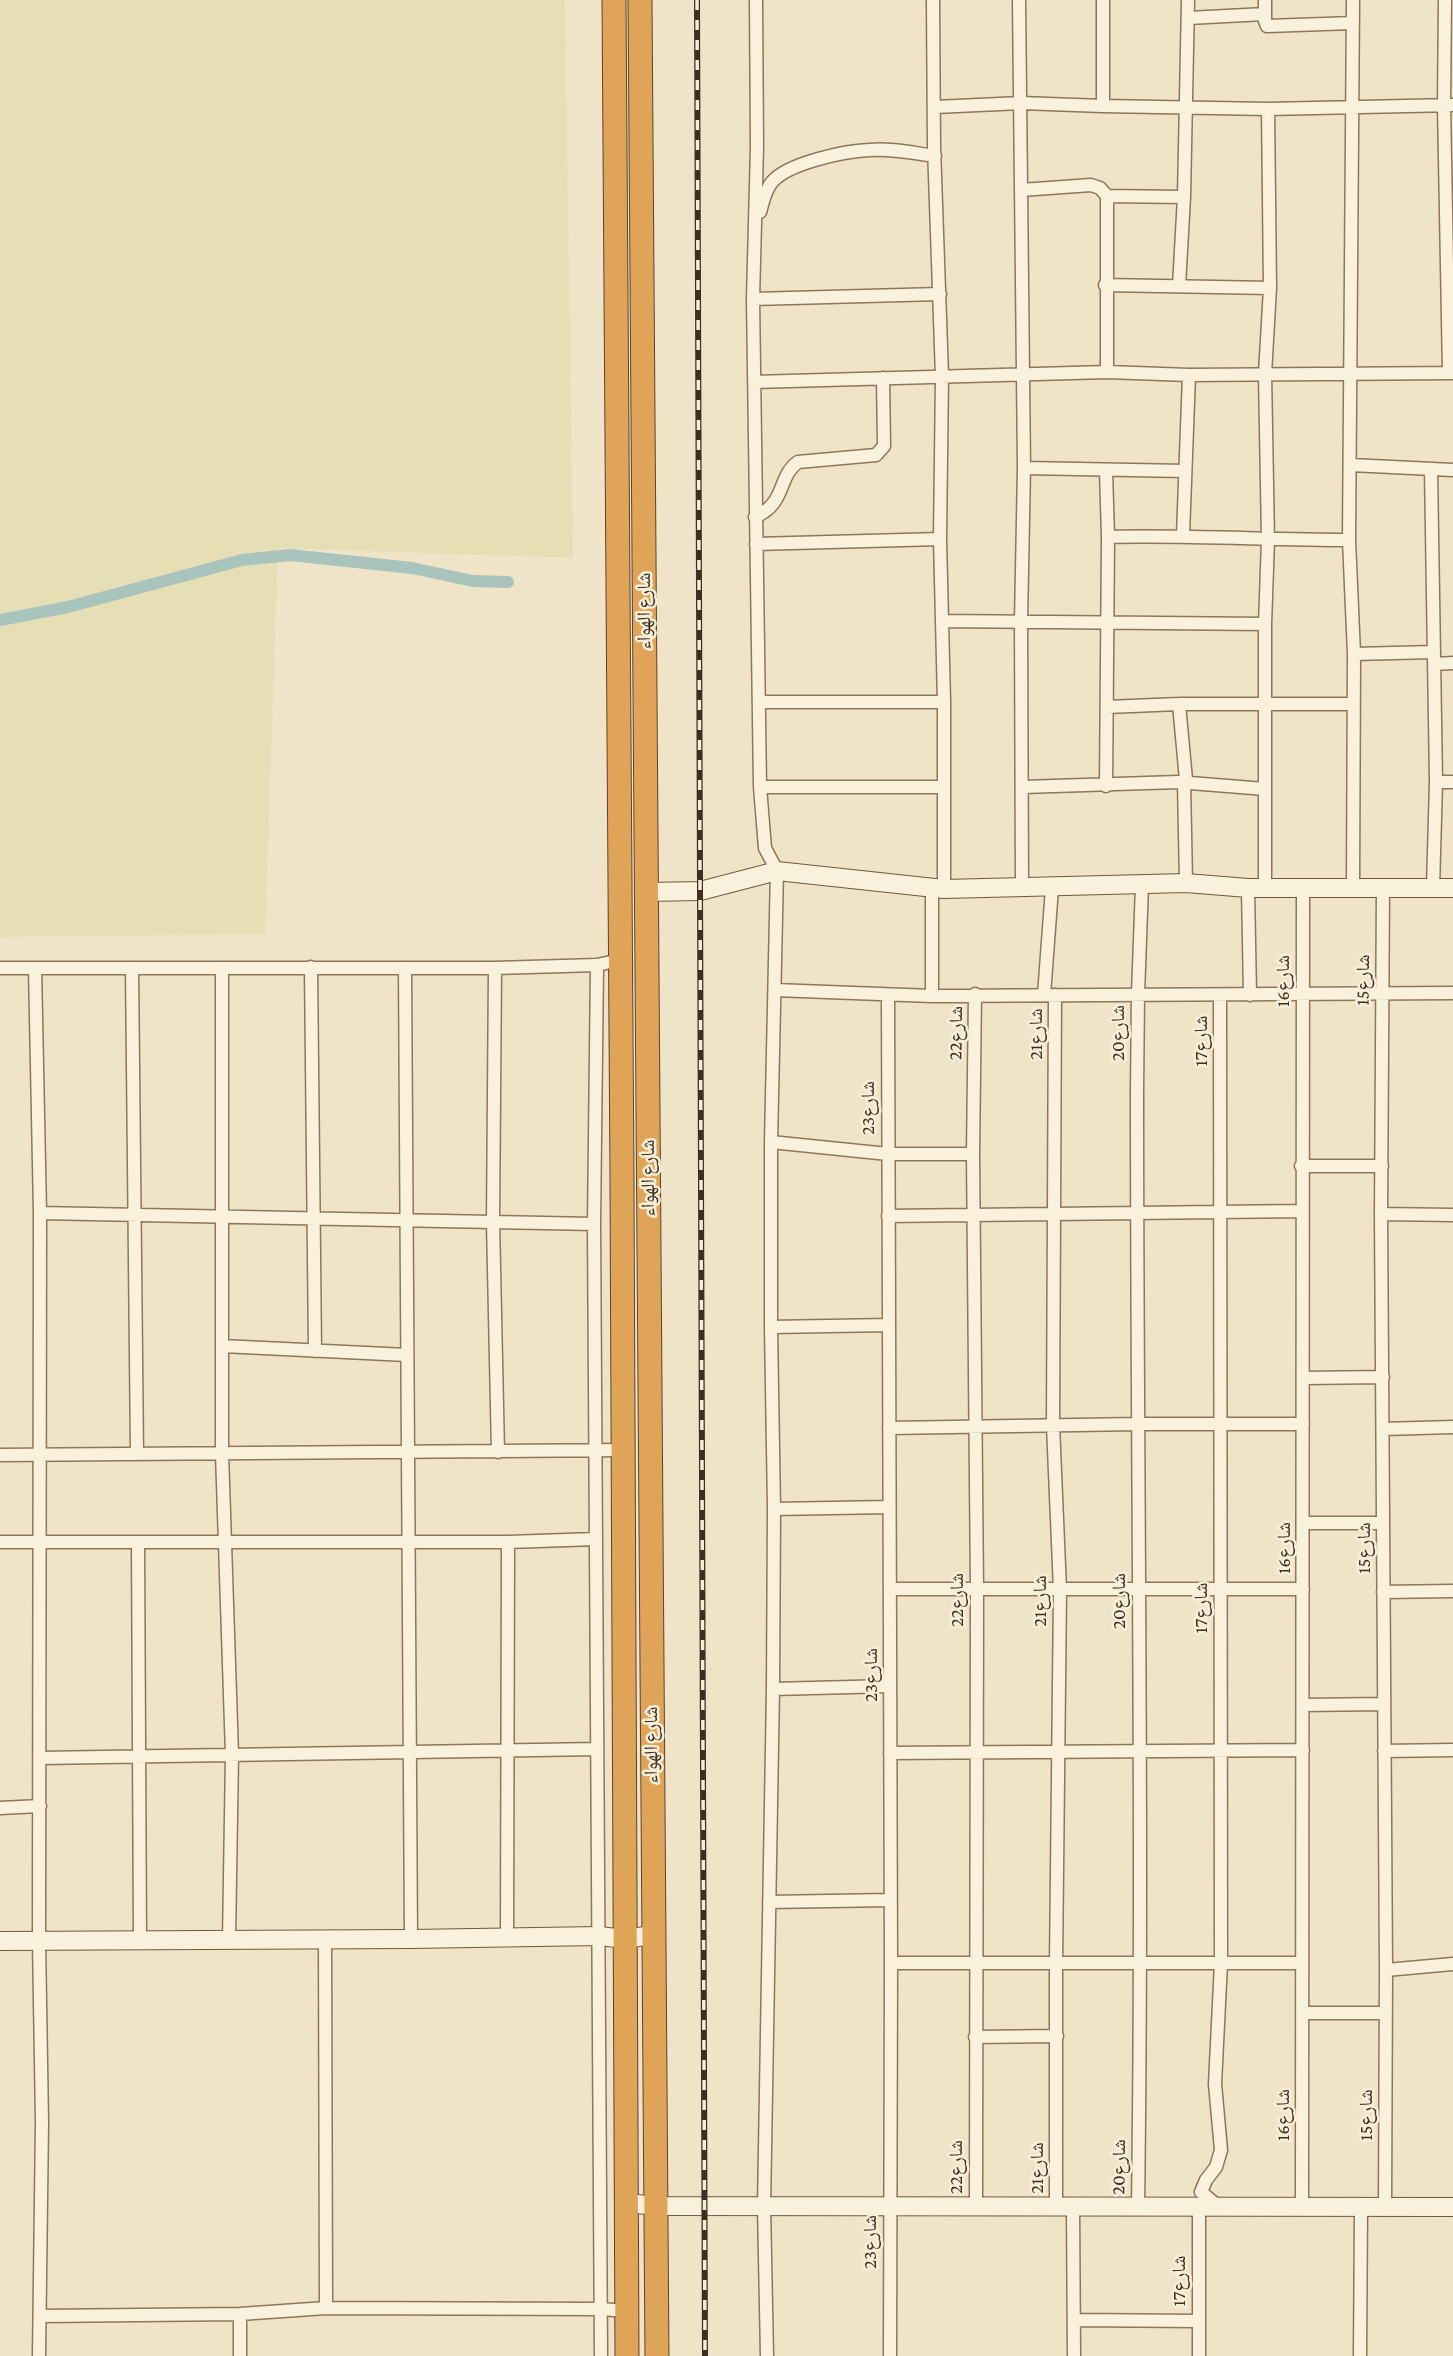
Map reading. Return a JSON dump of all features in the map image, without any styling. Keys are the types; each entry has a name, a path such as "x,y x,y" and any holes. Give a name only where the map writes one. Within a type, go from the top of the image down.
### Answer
{"highway":[{"name":"شارع الهواء","path":"614,0 608,963 625,1451 627,2356"},
{"name":"شارع الهواء","path":"640,0 657,2356"}],"street":[{"path":"756,0 757,147 753,299 760,787 765,848 778,871 771,1142 774,1509 764,2206 767,2356"},
{"path":"932,996 944,787 940,539 942,376 933,0"},
{"path":"1019,0 1024,468 1021,621 1022,888"},
{"path":"1103,0 1103,106"},
{"path":"1179,286 1184,197 1188,0"},
{"path":"1265,0 1267,26 1353,23"},
{"path":"1353,0 1349,540 1354,654 1353,887"},
{"path":"754,382 1107,372 1189,375 1451,373 1445,0"},
{"path":"1188,18 1265,14"},
{"path":"935,107 1021,103 1268,109 1448,105"},
{"path":"1250,995 1265,789 1268,540 1265,374 1270,288 1268,109"},
{"path":"755,224 765,194 773,180 800,165 869,149 935,156"},
{"path":"1021,190 1091,185 1100,188 1107,196 1107,372"},
{"path":"1107,196 1184,197"},
{"path":"1105,285 1270,288"},
{"path":"753,299 940,294"},
{"path":"1183,536 1189,375"},
{"path":"755,517 772,506 790,470 798,462 880,453 884,446 883,378"},
{"path":"1351,465 1453,470"},
{"path":"1024,468 1185,471"},
{"path":"1431,470 1436,782 1433,888"},
{"path":"1106,471 1106,786"},
{"path":"1108,537 1349,540"},
{"path":"755,544 940,539"},
{"path":"943,621 1265,624"},
{"path":"1354,654 1434,658 1453,663"},
{"path":"759,702 944,702"},
{"path":"1107,707 1179,704 1353,704"},
{"path":"1179,704 1186,780 1186,884"},
{"path":"1436,782 1453,782"},
{"path":"1023,786 1184,783 1265,789"},
{"path":"760,787 944,787"},
{"path":"646,892 700,891 778,871 938,888 1186,884 1257,888 1453,888"},
{"name":"شارع20","path":"1138,2207 1142,1964 1137,1212 1138,994 1142,885"},
{"name":"شارع15","path":"1383,887 1381,1214 1387,1970 1385,2208"},
{"name":"شارع21","path":"1052,888 1050,995 1055,1214 1052,1425 1060,1590 1057,2036 1065,2207 1075,2320 1074,2356"},
{"name":"شارع16","path":"1302,2208 1303,888"},
{"path":"0,968 495,968 608,963 594,1224 601,2356"},
{"path":"311,967 315,1351"},
{"path":"35,968 40,1213 42,2122 39,2356"},
{"path":"132,968 137,1454"},
{"path":"222,968 222,1453 232,1755 229,1940"},
{"path":"405,968 411,1939"},
{"path":"495,968 493,1222 498,1451"},
{"path":"775,990 932,996 1453,993"},
{"name":"شارع22","path":"975,994 973,1154 977,1590 976,2206"},
{"name":"شارع23","path":"888,995 890,2356"},
{"name":"شارع17","path":"1219,2207 1201,2192 1216,2167 1221,2150 1215,2084 1221,1963 1220,995"},
{"path":"771,1142 888,1154 973,1154"},
{"path":"1301,1166 1382,1166"},
{"path":"888,1216 1301,1211"},
{"path":"40,1213 594,1224"},
{"path":"1381,1214 1453,1215"},
{"path":"771,1327 887,1325"},
{"path":"222,1346 407,1355"},
{"path":"1304,1378 1383,1377"},
{"path":"890,1428 1303,1424"},
{"path":"1383,1429 1453,1427"},
{"path":"0,1455 625,1451"},
{"path":"774,1509 888,1507"},
{"path":"1303,1523 1383,1522"},
{"path":"0,1542 508,1542 596,1539"},
{"path":"138,1542 140,1940"},
{"path":"507,1937 508,1542"},
{"path":"890,1589 1303,1589"},
{"path":"1383,1592 1453,1591"},
{"path":"773,1689 890,1685"},
{"path":"1303,1705 1383,1704"},
{"path":"41,1758 597,1749"},
{"path":"890,1753 1303,1750"},
{"path":"1384,1751 1453,1750"},
{"path":"0,1808 40,1805"},
{"path":"769,1902 890,1900"},
{"path":"0,1941 599,1936 625,1939 653,1935"},
{"path":"325,1940 327,2308"},
{"path":"891,1963 1302,1963"},
{"path":"1387,1970 1453,1964"},
{"path":"1303,2013 1385,2013"},
{"path":"975,2037 1057,2036"},
{"path":"627,2203 656,2206 1453,2207"},
{"name":"شارع17","path":"1199,2207 1199,2356"},
{"path":"1360,2356 1361,2208"},
{"path":"40,2316 240,2314 327,2308 627,2311"},
{"path":"240,2314 240,2356"},
{"path":"1075,2320 1198,2321"}],"shaded area":[{"path":"0,0 565,0 573,558 278,548 265,934 0,937"}],"waterway":[{"path":"0,620 68,607 242,560 290,555 412,568 473,581 508,582"}],"railway":[{"path":"697,0 705,2356"}]}
